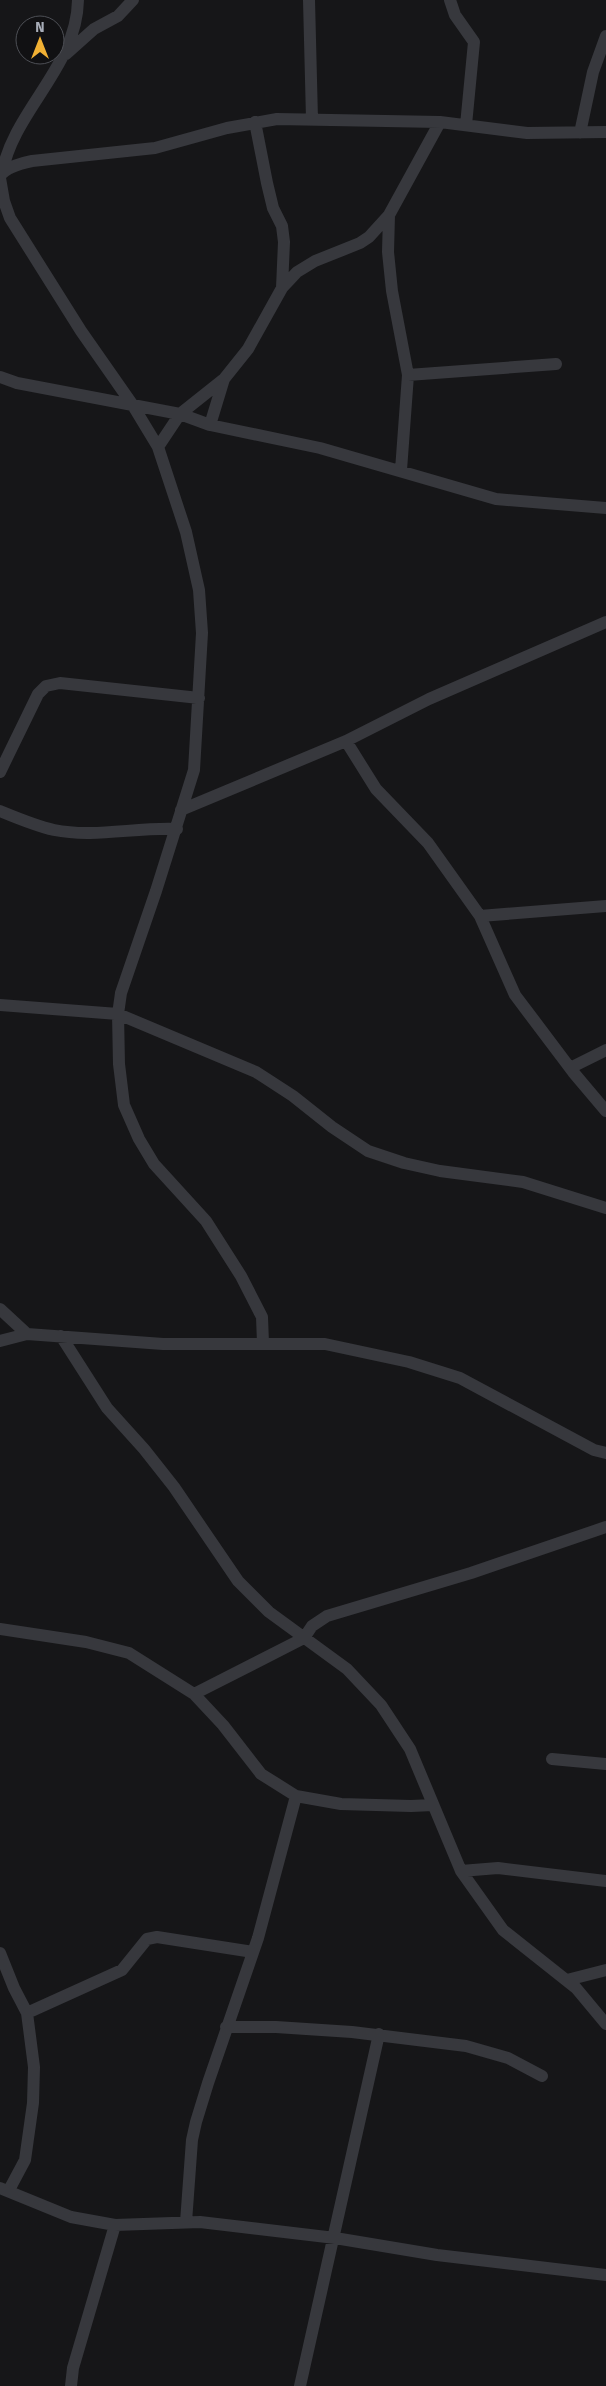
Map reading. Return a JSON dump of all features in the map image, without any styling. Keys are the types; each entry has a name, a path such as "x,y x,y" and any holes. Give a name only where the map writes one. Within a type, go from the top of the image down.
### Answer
{"street":[{"path":"65,51 74,34 78,16 78,0"},
{"path":"65,55 83,41 94,29 118,16 134,0"},
{"path":"309,0 312,119"},
{"path":"450,0 455,15 474,42 466,125"},
{"path":"580,133 593,72 606,36"},
{"path":"58,65 12,142 4,159 0,176 4,201 10,218 81,331 132,404 158,447 186,532 199,590 202,633 194,770 177,828 121,993 118,1014 119,1064 124,1105 138,1139 154,1164 206,1222 241,1276 262,1317 264,1343"},
{"path":"0,176 19,164 32,161 155,148 255,122 277,119 440,122 528,132 606,132"},
{"path":"255,122 273,208 282,226 284,242 282,288"},
{"path":"158,447 180,414 224,379 248,349 282,288 297,272 315,261 360,243 369,237 389,215 440,122"},
{"path":"389,215 388,252 408,375 400,470"},
{"path":"408,375 556,364"},
{"path":"0,377 17,383 180,414 210,425 320,448 496,499 606,508"},
{"path":"210,425 224,379"},
{"path":"181,810 346,741 429,699 606,622"},
{"path":"0,772 38,694 46,686 60,683 199,698"},
{"path":"346,741 376,789 428,843 480,916 515,996 570,1068 606,1111"},
{"path":"0,811 53,830 73,832 177,828"},
{"path":"480,916 606,906"},
{"path":"0,1006 118,1014 256,1072 294,1096 332,1127 368,1151 404,1163 440,1171 523,1182 606,1208"},
{"path":"570,1068 606,1050"},
{"path":"0,1309 27,1334"},
{"path":"0,1341 27,1334 163,1344 325,1344 409,1362 460,1378 594,1450 606,1454"},
{"path":"61,1336 107,1408 144,1448 174,1487 238,1581 269,1612 347,1669 381,1705 410,1749 461,1871 502,1930 576,1988 606,2024"},
{"path":"194,1694 304,1638 312,1626 327,1616 470,1573 606,1527"},
{"path":"0,1629 86,1642 129,1652 194,1694 218,1718 261,1774 296,1796 341,1804 433,1805"},
{"path":"552,1759 606,1764"},
{"path":"186,2222 192,2140 226,2027 253,1952 296,1796"},
{"path":"461,1871 498,1868 606,1881"},
{"path":"27,2013 122,1970 147,1939 157,1937 174,1939 253,1952"},
{"path":"0,1953 14,1988 27,2013 34,2067 33,2102 25,2160 4,2189 71,2217 115,2225 186,2222 335,2238 437,2255 606,2275"},
{"path":"567,1980 606,1970"},
{"path":"226,2027 276,2026 379,2034 466,2046 508,2058 542,2076"},
{"path":"300,2386 335,2238 379,2034"},
{"path":"71,2386 73,2368 115,2225"}]}
